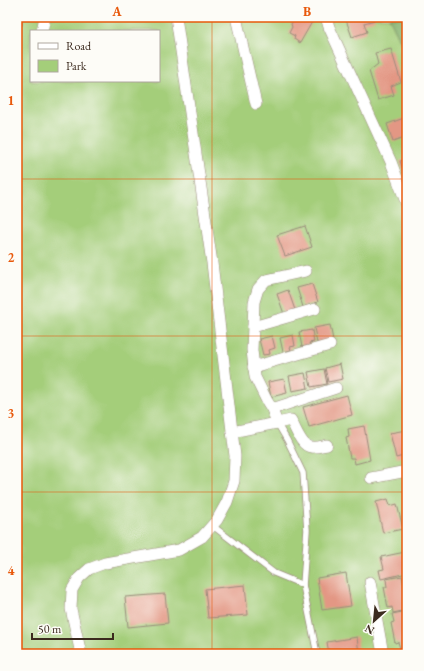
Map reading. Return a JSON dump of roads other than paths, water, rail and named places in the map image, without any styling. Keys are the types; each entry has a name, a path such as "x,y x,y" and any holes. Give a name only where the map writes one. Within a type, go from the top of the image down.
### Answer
{"street":[{"path":"42,30 45,17"},
{"path":"81,654 71,609 72,590 79,578 89,568 105,563 179,550 202,537 217,520 227,502 234,481 235,456 212,264 176,17"},
{"path":"236,17 256,104"},
{"path":"326,17 329,27 391,162 407,205"},
{"path":"278,423 254,377 252,350 254,302 258,289 266,280 306,271"},
{"path":"253,327 315,309"},
{"path":"253,367 330,345"},
{"path":"272,409 336,388"},
{"path":"232,432 291,420 302,442 306,446 311,448 327,445"},
{"path":"371,478 407,471"},
{"path":"370,582 383,654"}],"lane":[{"path":"278,423 303,473 307,530 303,586 317,654"},
{"path":"212,526 274,573 303,586"}]}
